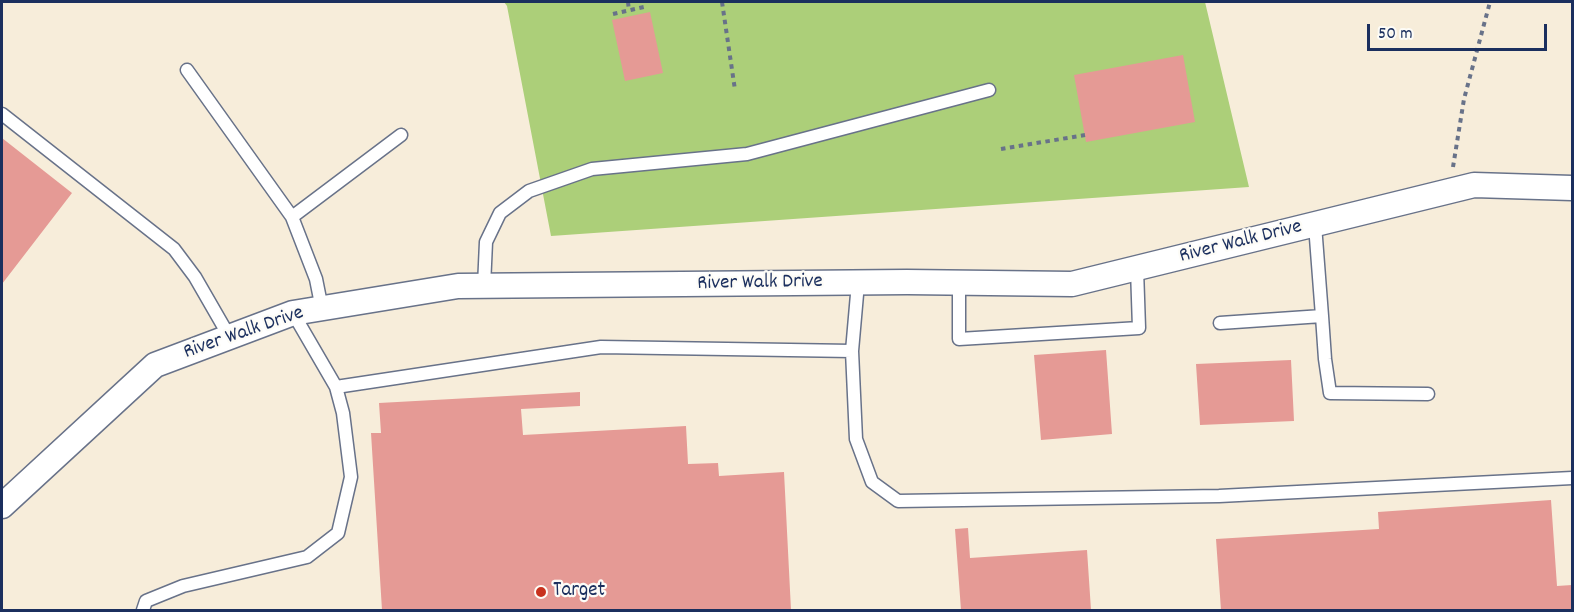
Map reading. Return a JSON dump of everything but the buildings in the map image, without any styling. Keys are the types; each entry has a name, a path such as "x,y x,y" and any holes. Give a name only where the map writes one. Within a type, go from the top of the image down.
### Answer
{"street":[{"name":"River Walk Drive","path":"2,506 155,365 293,314 458,286 858,282 1072,284 1474,185 1572,188"}],"lane":[{"path":"187,70 292,217 316,279 322,309"},
{"path":"483,286 486,242 500,213 529,191 592,169 747,154 989,90"},
{"path":"2,114 174,249 195,277 229,336"},
{"path":"292,217 401,135"},
{"path":"1315,225 1324,359 1330,393 1428,394"},
{"path":"959,283 959,339 1139,328 1137,268"},
{"path":"858,282 852,351 856,438 872,482 898,501 1219,496 1572,478"},
{"path":"143,610 146,601 183,586 307,557 338,533 351,477 343,413 336,387 293,314"},
{"path":"1220,323 1322,316"},
{"path":"336,387 601,347 852,351"}],"path":[{"path":"628,2 629,11"},
{"path":"722,2 735,90"},
{"path":"1449,192 1464,99 1490,2"},
{"path":"613,14 648,6"},
{"path":"1001,149 1085,135"}],"green space":[{"path":"504,2 1205,2 1249,187 551,236 507,6"}],"place":[{"name":"Target","path":"541,592"}]}
